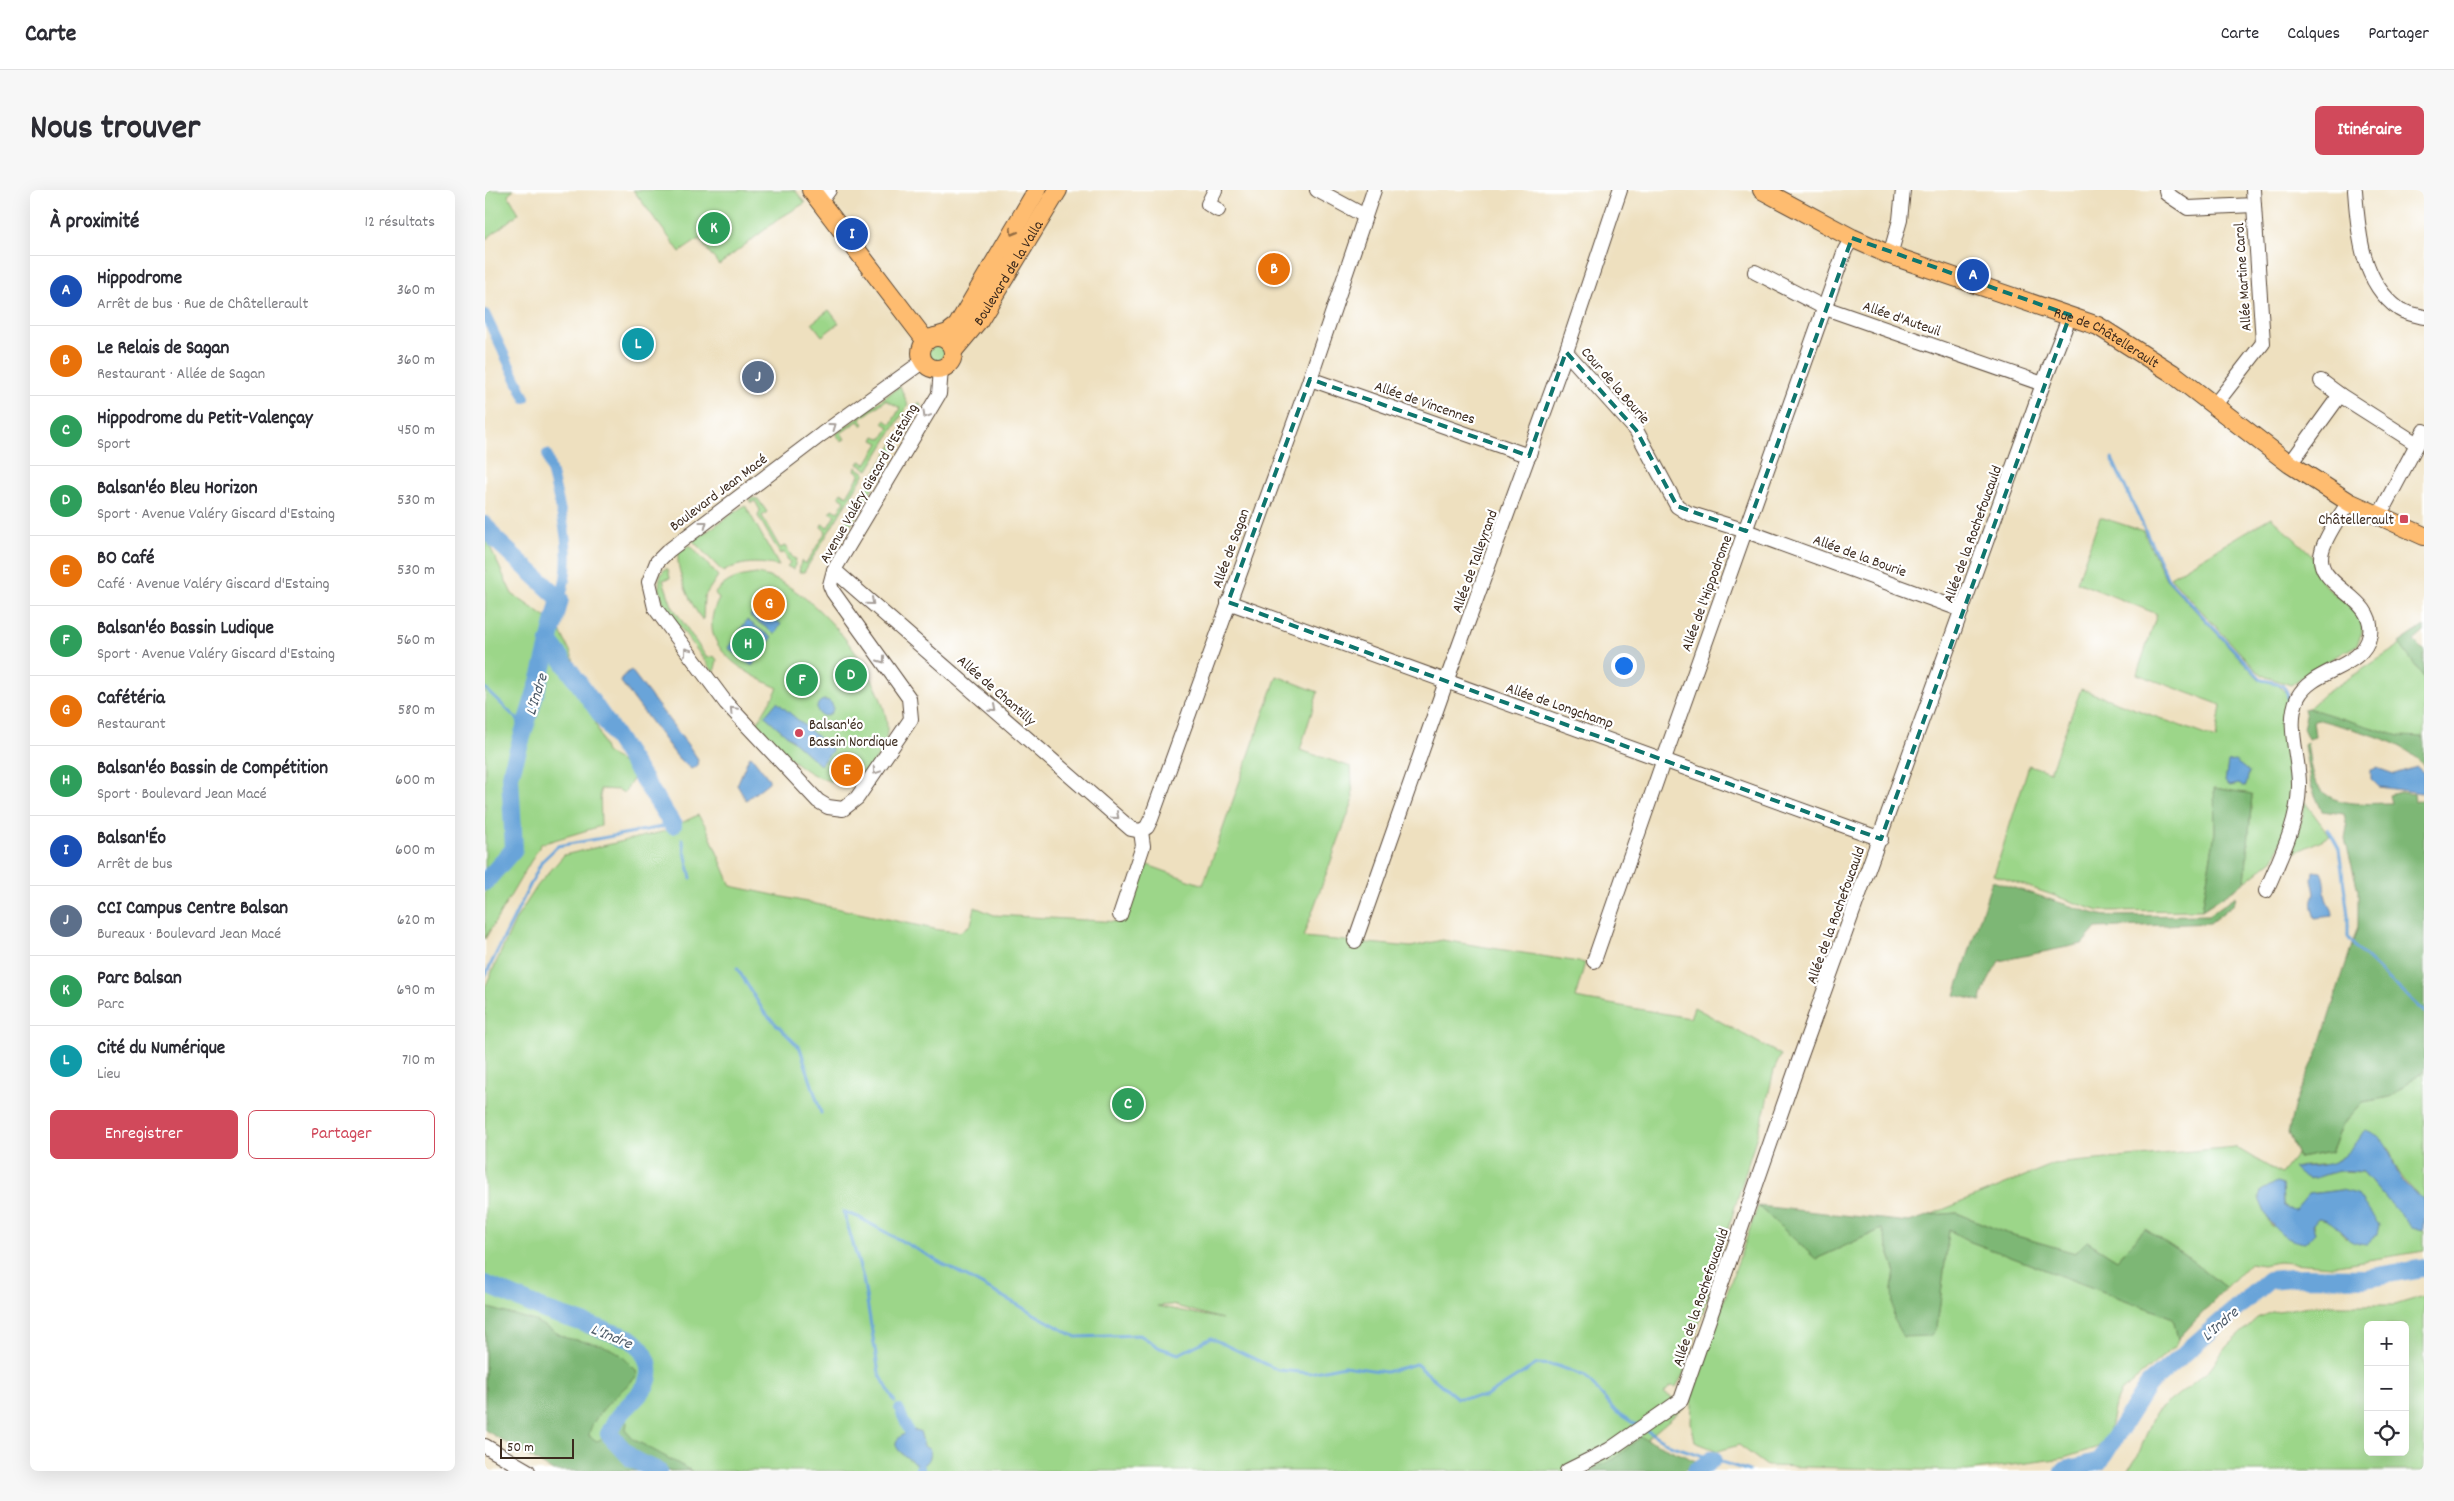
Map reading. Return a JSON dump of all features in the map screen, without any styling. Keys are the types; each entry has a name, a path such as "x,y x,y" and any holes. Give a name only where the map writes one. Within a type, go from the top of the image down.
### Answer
{"main road":[{"name":"Boulevard de la Valla","path":"930,339 948,334 957,326 1037,190"},
{"name":"Boulevard de la Valla","path":"953,351 979,320 1058,190"},
{"name":"Rue de Châtellerault","path":"1762,190 1852,238 1890,255 2098,326 2127,342 2172,373 2290,464 2349,502 2424,536"},
{"path":"820,194 930,339 949,342 953,351 952,361 941,370 930,369 922,362 921,351 930,339"}],"street":[{"path":"1215,190 1207,204 1218,210"},
{"path":"1317,190 1365,216"},
{"name":"Allée de Sagan","path":"1141,831 1147,827 1151,819 1310,379 1374,190"},
{"name":"Allée de Talleyrand","path":"1355,941 1446,682 1566,352 1620,190"},
{"path":"1890,255 1900,220 1903,190"},
{"path":"2167,190 2167,194 2188,208 2253,205"},
{"name":"Allée Martine Carol","path":"2214,406 2263,343 2253,190"},
{"path":"2355,190 2359,237 2365,262 2382,291 2399,309 2424,317"},
{"name":"Allée de l'Hippodrome","path":"1594,961 1664,759 1825,308 1852,238"},
{"name":"Allée d'Auteuil","path":"1755,272 1825,308 2043,384"},
{"name":"Allée de la Rochefoucauld","path":"1567,1471 1609,1450 1681,1400 1800,1058 1881,838 2043,384 2070,315"},
{"name":"Cour de la Bourie","path":"1566,352 1636,430 1677,506 1688,513 1746,531"},
{"name":"Boulevard Jean Macé","path":"717,690 655,608 649,582 657,562 667,551 822,434 922,362"},
{"name":"Avenue Valéry Giscard d'Estaing","path":"717,690 818,801 827,807 843,809 857,798 911,719 912,710 909,698 833,592 830,584 834,570 939,394 941,370"},
{"name":"Allée de Vincennes","path":"1310,379 1529,456"},
{"path":"2321,381 2339,395 2417,444"},
{"path":"2290,464 2339,395"},
{"path":"2379,516 2424,431"},
{"path":"2266,891 2285,846 2297,803 2299,787 2294,733 2295,704 2299,695 2312,683 2357,656 2365,648 2370,634 2369,619 2363,606 2332,580 2321,562 2322,550 2349,502"},
{"name":"Allée de la Bourie","path":"1746,531 1962,610"},
{"name":"Allée de Chantilly","path":"834,570 1131,829 1141,831"},
{"name":"Allée de Longchamp","path":"1228,602 1881,838"},
{"path":"1121,915 1143,846 1141,831"},
{"path":"485,1446 528,1471"}],"highlighted area":[{"path":"1852,238 2070,315 1881,839 1228,602 1310,379 1529,456 1566,352 1636,430 1677,506 1746,531"}],"green space":[{"path":"485,190 514,190 508,195 519,213 485,240"},
{"path":"633,190 795,190 805,203 780,218 719,265 699,239 680,252"},
{"path":"829,310 839,323 822,336 812,323"},
{"path":"936,343 943,346 946,353 943,360 936,363 929,360 926,353 929,346"},
{"path":"900,386 908,405 868,470 858,464 860,461 866,464 879,443 873,440 875,436 882,439 889,427 883,423 885,420 891,424 900,408 886,400 860,419 864,424 862,426 858,421 841,433 845,439 841,441 836,434"},
{"path":"919,402 921,406 851,525 845,521"},
{"path":"856,467 865,473 804,572 799,572 801,561 806,564 826,531 821,527 822,524 828,527 835,515 830,512 832,509 838,512 845,500 839,496 841,492 847,496 860,474 855,470"},
{"path":"753,498 758,499 767,512 762,516 780,548 785,546 793,558 796,559 794,570 787,566 790,563 783,552 780,554 758,516 760,510 755,501 751,503 749,500"},
{"path":"745,505 779,566 750,563 730,568 723,572 693,541"},
{"path":"2100,517 2143,531 2166,579 2259,679 2278,685 2287,694 2286,728 2290,781 2292,785 2286,829 2274,859 2245,882 2252,795 2215,788 2215,832 2202,910 2099,911 1994,875 2029,765 2050,772 2081,689 2216,739 2221,705 2137,674 2157,614 2077,582"},
{"path":"2271,517 2312,555 2316,572 2326,587 2357,612 2362,622 2362,632 2357,645 2312,670 2291,685 2266,677 2256,670 2170,577"},
{"path":"485,536 512,594 557,625 571,653 606,752 637,773 624,793 619,790 600,789 601,826 541,844 485,939"},
{"path":"690,545 718,576 704,597 703,620 689,598 679,567 679,552"},
{"path":"665,569 668,569 670,578 663,580 672,606 707,658 714,656 717,660 714,673 666,608 660,593 659,583"},
{"path":"757,574 778,581 800,594 822,613 843,636 861,661 875,686 884,711 886,737 881,752 875,761 868,769 853,779 838,782 822,779 792,760 779,747 757,723 778,688 737,665 717,643 712,630 713,615 719,599 715,593 724,584 734,579"},
{"path":"2424,626 2424,632 2414,641 2424,651 2424,678 2399,643"},
{"path":"2405,642 2424,673 2424,740 2403,741 2307,710 2323,695"},
{"path":"1277,676 1318,692 1300,750 1351,767 1353,801 1303,937 1411,947 1442,940 1585,963 1575,998 1690,1018 1694,1007 1781,1055 1774,1070 1765,1109 1684,1373 1676,1387 1671,1386 1664,1393 1686,1406 1617,1464 1599,1471 607,1471 485,1406 485,987 516,919 538,885 564,855 662,832 698,815 706,826 731,886 939,930 960,932 971,924 975,907 994,915 1120,922 1142,863 1203,885","holes":["1172,1305 1222,1319 1157,1306"]},
{"path":"2308,708 2399,736 2424,737 2424,767 2416,757 2391,742 2317,719 2313,721 2315,737 2308,739 2303,728 2306,716 2304,709"},
{"path":"2307,742 2313,777 2321,790 2329,796 2349,802 2391,803 2389,795 2400,792 2414,794 2415,802 2424,799 2424,1071 2390,1097 2363,1102 2343,1124 2331,1152 2299,1158 2288,1133 2295,1103 2318,1051 2358,926 2358,890 2345,839 2347,827 2344,814 2322,811 2311,786 2304,745"},
{"path":"2214,788 2252,794 2245,882 2202,910 2215,832"},
{"path":"2304,801 2330,836 2292,854 2304,811"},
{"path":"1992,881 2107,916 2209,915 2236,896 2234,904 2210,923 2096,928 2082,944 1999,961 1986,985 1981,1001 1955,995"},
{"path":"2424,1071 2424,1200 2402,1176 2389,1147 2351,1152 2331,1164 2294,1167 2309,1179 2339,1171 2363,1172 2412,1227 2424,1231 2424,1251 2331,1266 2279,1262 2262,1265 2250,1263 2226,1288 2186,1256 2145,1229 2117,1260 2087,1241 2075,1253 2003,1232 1957,1213 1930,1215 2054,1164 2235,1147 2281,1174 2297,1154 2299,1158 2331,1152 2343,1124 2363,1102 2390,1097","holes":["2277,1182 2282,1184 2283,1205 2295,1211 2309,1194 2340,1190 2346,1239 2334,1225 2327,1220 2318,1218 2313,1223 2315,1233 2271,1226 2259,1198"]},
{"path":"1758,1206 1816,1259 1882,1229 1895,1271 1892,1290 1937,1327 1949,1230 1971,1242 2173,1318 2178,1339 2175,1346 2121,1392 2114,1409 2109,1433 2098,1447 2064,1458 1967,1471 1767,1466 1739,1445 1718,1451 1695,1442 1691,1422 1693,1387"},
{"path":"1758,1206 1909,1222 1930,1215 1957,1213 2003,1232 2075,1253 2087,1241 2117,1260 2145,1229 2186,1256 2226,1288 2178,1339 2173,1318 1971,1242 1949,1230 1937,1327 1930,1336 1903,1337 1894,1321 1892,1290 1895,1270 1882,1229 1816,1259"},
{"path":"2424,1296 2424,1471 2127,1471 2138,1455 2155,1413 2208,1371 2227,1346 2257,1318 2272,1312 2316,1305 2395,1305"},
{"path":"485,1307 535,1321 566,1338 602,1345 619,1353 636,1370 637,1376 601,1412 591,1428 589,1436 597,1441 603,1438 628,1414 626,1431 633,1439 692,1471 553,1471 485,1430"},
{"path":"1641,1437 1698,1462 1684,1471 1587,1471 1614,1459"}],"water":[{"path":"756,606 781,624 775,634 750,616"},
{"path":"747,620 772,638 752,666 728,648"},
{"path":"631,670 698,759 697,766 691,769 678,758 621,682 621,678"},
{"path":"822,700 828,700 833,705 831,714 822,716 817,711 817,705"},
{"name":"Balsan'éo Bassin Nordique","path":"777,702 833,750 820,765 765,716"},
{"path":"751,756 769,779 769,782 746,800 737,785"},
{"path":"2235,761 2249,772 2246,786 2243,787 2239,784 2230,786 2225,782 2228,762"},
{"path":"2417,767 2424,773 2424,791 2422,793 2379,787 2371,779 2371,770 2377,768 2394,774"},
{"path":"2313,871 2321,872 2323,875 2326,897 2333,916 2315,918 2312,905 2315,893 2312,880"},
{"path":"2365,1130 2381,1139 2386,1145 2403,1181 2424,1200 2423,1231 2412,1228 2363,1172 2339,1171 2309,1178 2304,1177 2293,1167 2318,1166 2336,1161 2350,1150"},
{"path":"2277,1182 2282,1184 2283,1205 2288,1209 2295,1210 2309,1194 2341,1190 2357,1194 2379,1225 2377,1234 2367,1245 2358,1244 2346,1237 2332,1223 2318,1218 2312,1225 2315,1233 2305,1243 2288,1238 2281,1234 2270,1222 2259,1198 2261,1191"},
{"path":"914,1430 920,1431 924,1446 930,1450 928,1460 920,1468 902,1454 896,1444 897,1440 903,1435"}],"waterway":[{"path":"485,314 525,398"},
{"path":"547,454 564,526 566,545 567,563 560,599"},
{"path":"2112,459 2168,579 2262,680 2280,684 2284,687 2288,695 2288,709"},
{"name":"L'Indre","path":"485,525 495,539 560,599 541,675 510,776 514,849 485,882"},
{"path":"549,641 609,726 673,825"},
{"path":"485,688 525,727"},
{"path":"2288,749 2291,781"},
{"path":"485,976 542,861 558,846 673,825"},
{"path":"2328,829 2339,849 2348,915 2348,937 2355,947 2424,1012"},
{"path":"682,839 691,878"},
{"path":"737,968 764,1012 800,1048 821,1113"},
{"path":"843,1212 858,1217 1076,1337 1140,1335 1160,1348 1179,1354 1211,1338 1278,1370 1310,1373 1344,1366 1386,1372 1416,1364 1457,1398 1485,1397 1537,1364 1555,1365 1585,1376 1616,1412 1638,1426"},
{"path":"844,1213 863,1278 879,1373 895,1402"},
{"name":"L'Indre","path":"2063,1471 2100,1461 2148,1385 2269,1280 2303,1277 2365,1278 2424,1268"},
{"name":"L'Indre","path":"485,1284 547,1311 629,1338 638,1346 648,1362 648,1379 641,1392 617,1419 609,1434 632,1459 658,1471"},
{"path":"899,1409 909,1432"},
{"path":"1646,1430 1670,1445 1749,1471"},
{"path":"1696,1471 1713,1459"}],"place":[{"name":"Parc Balsan","path":"714,228"},
{"name":"Balsan'Éo","path":"852,234"},
{"name":"Le Relais de Sagan","path":"1274,269"},
{"name":"Hippodrome","path":"1973,275"},
{"name":"Cité du Numérique","path":"638,344"},
{"name":"CCI Campus Centre Balsan","path":"758,377"},
{"name":"Châtellerault","path":"2404,519"},
{"name":"Cafétéria","path":"769,604"},
{"name":"Balsan'éo Bassin de Compétition","path":"748,644"},
{"name":"Balsan'éo Bleu Horizon","path":"851,675"},
{"name":"Balsan'éo Bassin Ludique","path":"802,680"},
{"name":"Balsan'éo Bassin Nordique","path":"799,733"},
{"name":"BO Café","path":"847,770"},
{"name":"Hippodrome du Petit-Valençay","path":"1128,1104"}]}
